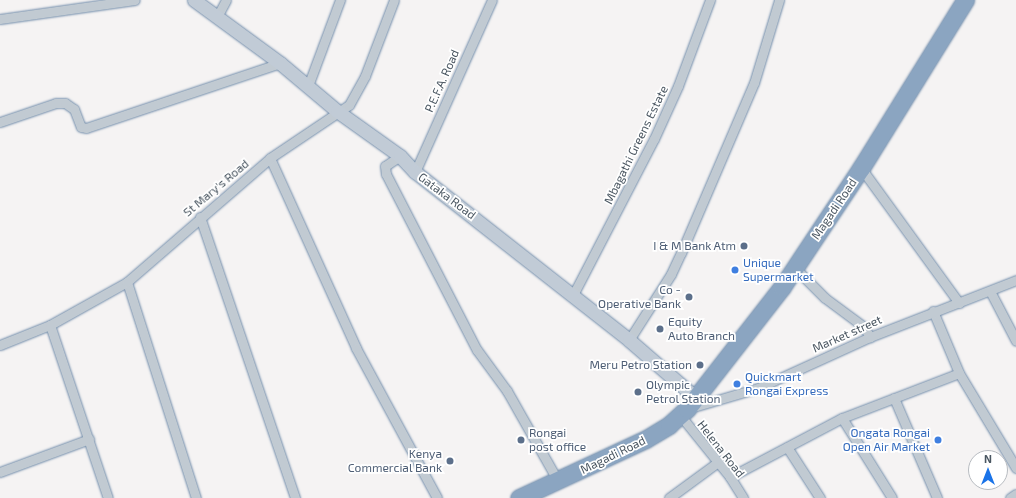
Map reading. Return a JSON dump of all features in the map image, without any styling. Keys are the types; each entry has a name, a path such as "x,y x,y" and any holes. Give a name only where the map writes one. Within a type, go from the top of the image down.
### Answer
{"highway":[{"name":"Magadi Road","path":"519,498 646,439 688,407 794,268 861,168 965,0"}],"street":[{"path":"0,19 135,0"},
{"name":"Gataka Road","path":"194,0 280,63 337,111 400,156 415,172 629,340 688,407"},
{"path":"217,17 226,0"},
{"path":"308,86 340,0"},
{"name":"St Mary's Road","path":"0,345 50,324 127,282 200,217 270,158 337,111 349,105 365,76 394,0"},
{"name":"P.E.F.A. Road","path":"415,172 492,0"},
{"name":"Mbagathi Greens Estate","path":"573,295 654,139 678,86 710,0"},
{"path":"629,340 671,274 681,253 754,83 779,0"},
{"path":"0,122 56,103 65,103 74,109 81,127 86,128 280,63"},
{"path":"400,156 385,166 386,174 477,350 507,391 558,481"},
{"path":"270,158 356,348 437,498"},
{"path":"861,168 959,303"},
{"path":"200,217 295,498"},
{"path":"794,268 825,298 864,327 870,337"},
{"name":"Market street","path":"688,407 758,388 870,337 933,311 959,303 1016,280"},
{"path":"127,282 196,498"},
{"path":"990,291 1016,341"},
{"path":"933,311 959,373 1016,468"},
{"path":"50,324 108,498"},
{"path":"730,477 842,418 959,373"},
{"path":"894,398 937,498"},
{"name":"Helena Road","path":"688,407 718,462 730,477 743,498"},
{"path":"842,418 892,498"},
{"path":"0,472 89,440"},
{"path":"786,448 820,498"},
{"path":"669,498 718,462"},
{"path":"1010,498 1016,494"}],"place":[{"name":"I & M Bank Atm","path":"744,246"},
{"name":"Unique Supermarket","path":"735,270"},
{"name":"Co - Operative Bank","path":"689,297"},
{"name":"Equity Auto Branch","path":"660,329"},
{"name":"Meru Petro Station","path":"700,365"},
{"name":"Quickmart Rongai Express","path":"737,384"},
{"name":"Olympic Petrol Station","path":"638,392"},
{"name":"Rongai post office","path":"521,440"},
{"name":"Ongata Rongai Open Air Market","path":"938,440"},
{"name":"Kenya Commercial Bank","path":"450,461"}]}
